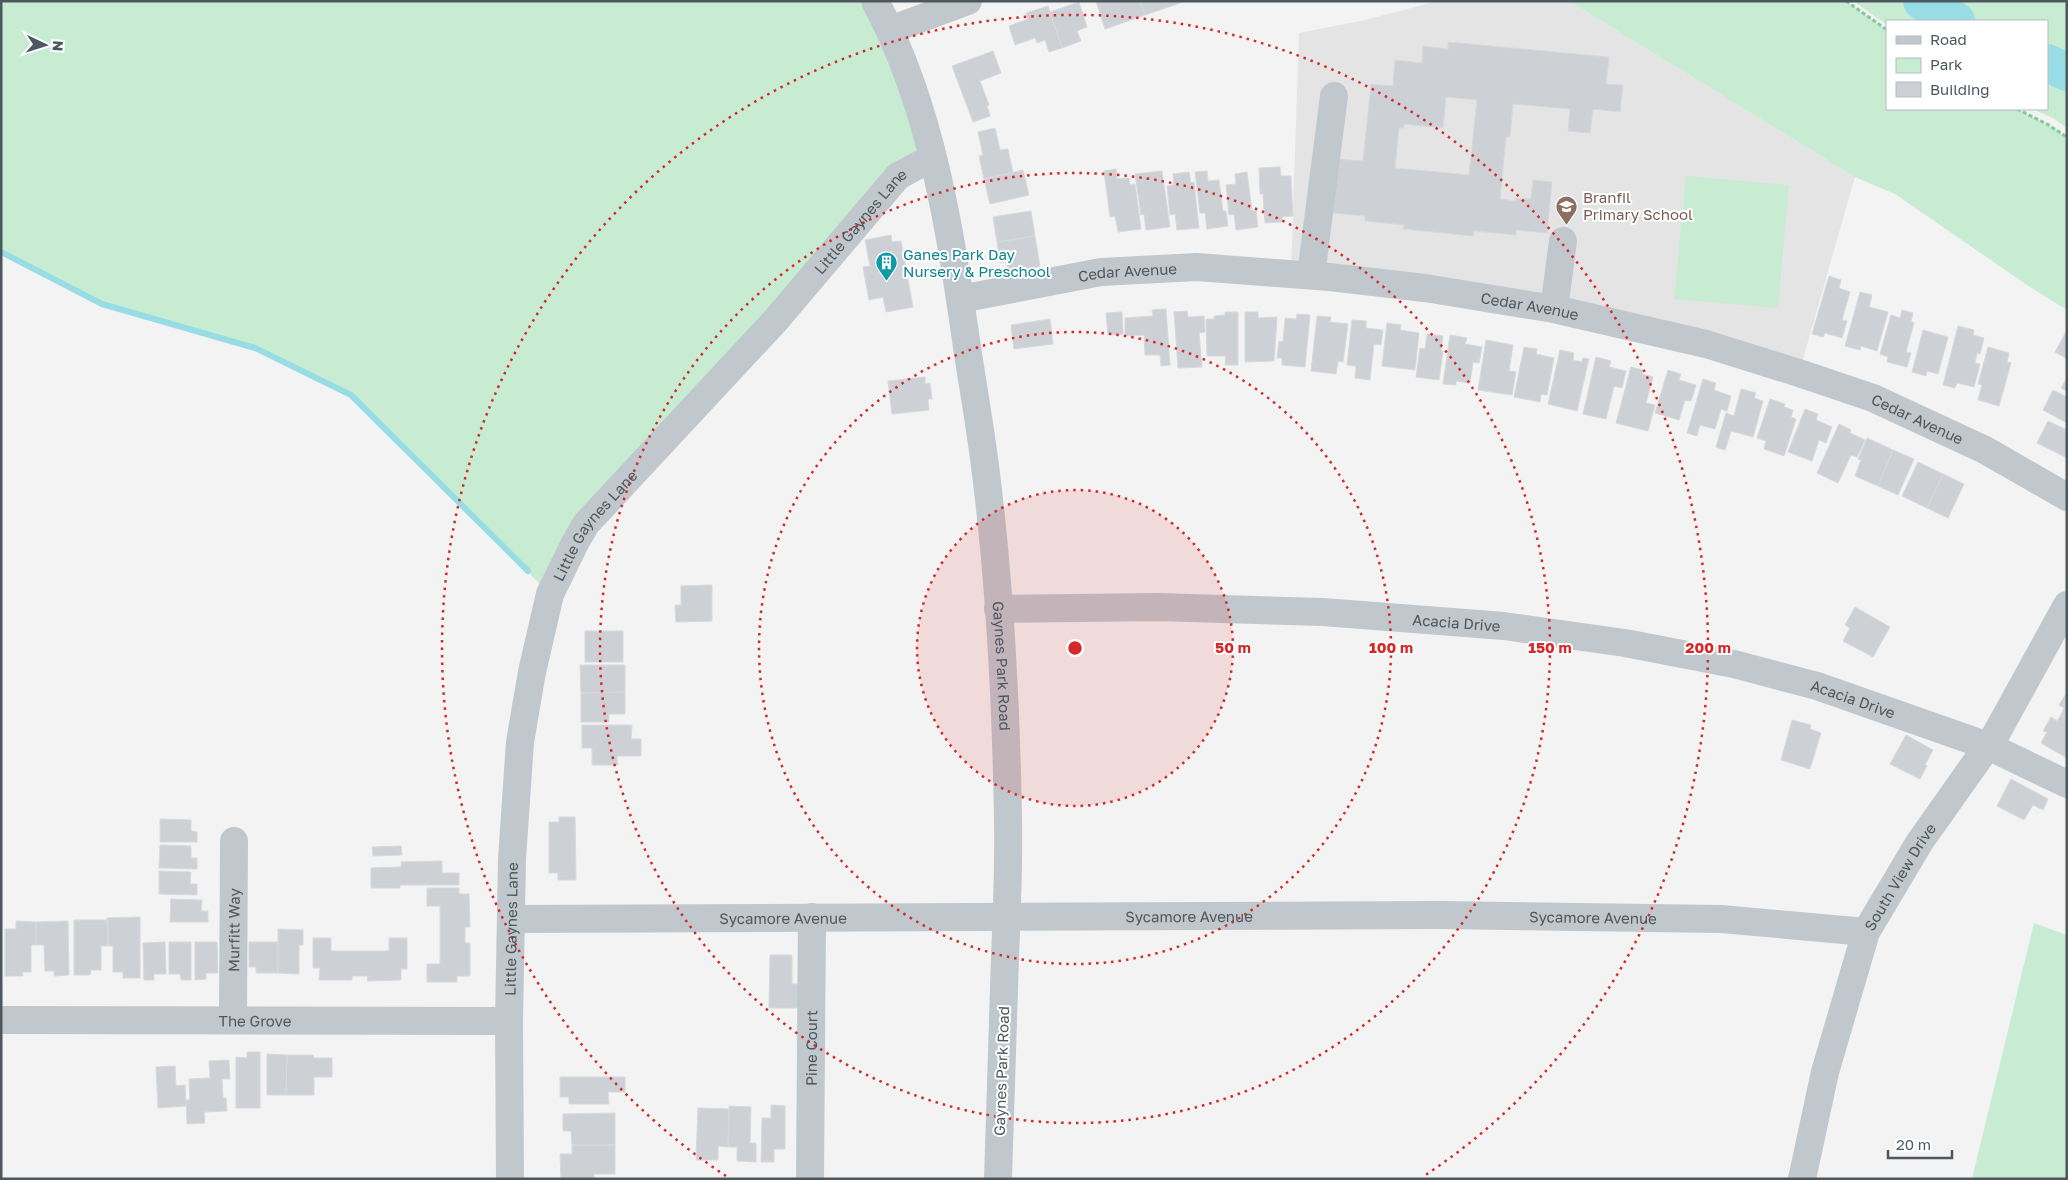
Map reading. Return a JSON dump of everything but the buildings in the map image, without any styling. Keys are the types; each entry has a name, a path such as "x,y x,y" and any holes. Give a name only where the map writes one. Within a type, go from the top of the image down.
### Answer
{"street":[{"path":"875,1 908,70 932,158"},
{"path":"890,30 968,1"},
{"path":"1311,275 1334,96"},
{"name":"Gaynes Park Road","path":"932,158 960,299 985,468 998,609 1006,729 1008,823 998,1179"},
{"name":"Little Gaynes Lane","path":"510,1179 509,1021 512,859 520,742 532,672 550,594 586,524 775,321 898,176 932,158"},
{"path":"1554,309 1563,241"},
{"name":"Cedar Avenue","path":"960,299 1101,272 1197,267 1311,275 1425,288 1554,309 1706,344 1873,398 1985,450 2067,497"},
{"name":"South View Drive","path":"1802,1179 1825,1072 1866,932 1919,843 1988,746 2067,605"},
{"name":"Acacia Drive","path":"998,609 1157,607 1323,612 1514,628 1625,643 1734,664 1817,686 1988,746 2067,784"},
{"name":"Murfitt Way","path":"233,1019 234,841"},
{"name":"Sycamore Avenue","path":"511,919 1442,915 1721,918 1866,932"},
{"name":"Pine Court","path":"810,1179 812,917"},
{"name":"The Grove","path":"1,1020 509,1021"}],"path":[{"path":"1846,1 1886,29"},
{"path":"2019,110 2047,124 2067,137"}],"shaded area":[{"name":"Branfil Primary School","path":"1438,1 1569,1 1855,177 1799,373 1706,344 1291,273 1299,33 1365,20"}],"green space":[{"path":"1,1 875,1 932,158 586,524 550,594 351,395 255,348 102,304 1,252"},
{"path":"1569,1 1846,1 1886,29 1886,110 2019,110 2047,124 2067,137 2067,310 2027,285 1895,194 1855,177"},
{"path":"1853,1 2067,1 2067,128 2053,118 2034,110 2048,110 2048,20 1886,20 1886,24"},
{"path":"1686,176 1789,185 1778,308 1674,299"},
{"path":"2034,923 2067,935 2067,1179 1972,1179"}],"waterway":[{"path":"1922,1 1954,20"},
{"path":"2048,63 2067,72"},
{"path":"1,252 102,304 255,348 351,395 528,571"}],"place":[{"name":"Branfil Primary School","path":"1567,225"},
{"name":"Ganes Park Day Nursery & Preschool","path":"887,282"}]}
